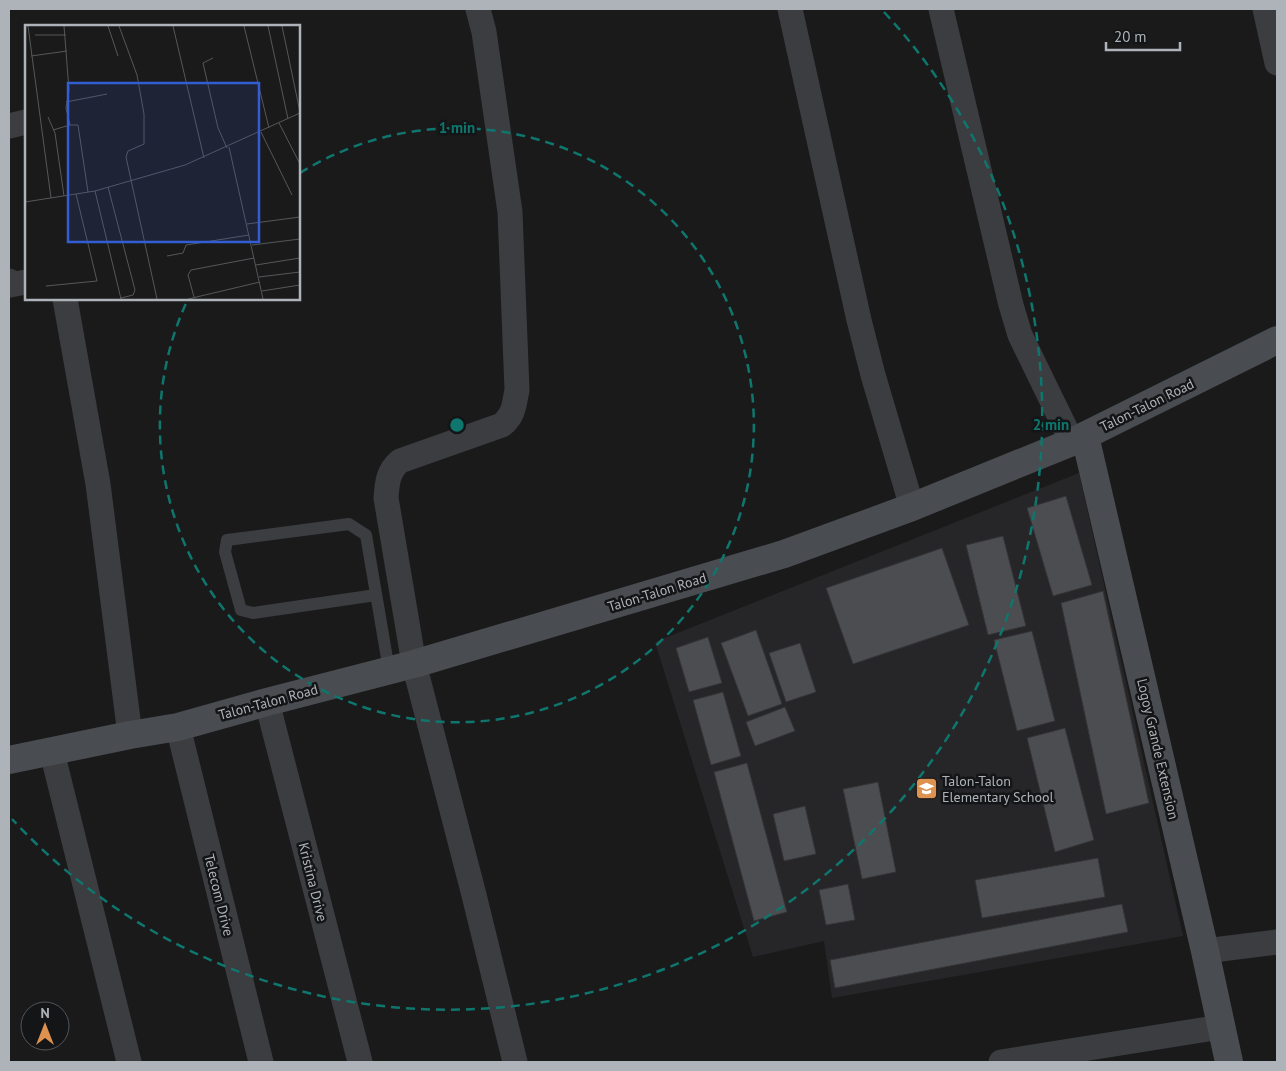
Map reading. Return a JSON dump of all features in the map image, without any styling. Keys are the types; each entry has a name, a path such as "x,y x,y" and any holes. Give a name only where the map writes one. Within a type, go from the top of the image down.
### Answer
{"street":[{"path":"478,9 484,32 510,212 517,390 514,411 502,425 400,461 392,468 387,483 386,498 402,667 471,882 515,1062"},
{"path":"790,9 859,320 873,375 912,507"},
{"path":"941,9 1011,305 1020,335 1078,439"},
{"path":"1265,9 1277,63"},
{"path":"9,126 25,122"},
{"path":"65,300 98,484 130,735"},
{"name":"Talon-Talon Road","path":"9,760 178,727 402,667 784,554 912,507 1078,439 1277,340"},
{"name":"Logoy Grande Extension","path":"1078,439 1205,951 1229,1062"},
{"name":"Kristina Drive","path":"267,702 360,1062"},
{"name":"Telecom Drive","path":"178,727 261,1062"},
{"path":"52,752 129,1062"},
{"path":"1205,951 1277,942"},
{"path":"1001,1062 1221,1027"}],"lane":[{"path":"376,595 253,613 241,610 225,552 227,540 349,524 366,535 376,595 402,667"}],"shaded area":[{"name":"Talon-Talon Elementary School","path":"1079,473 1183,936 832,998 824,941 753,957 655,642"}],"building":[{"path":"1066,496 1092,585 1053,596 1027,508"},
{"path":"1003,536 1026,626 988,635 966,545"},
{"path":"942,548 969,625 853,664 826,588"},
{"path":"1103,591 1149,803 1106,814 1061,603"},
{"path":"756,630 782,704 748,716 721,643"},
{"path":"1032,631 1055,721 1017,731 994,640"},
{"path":"708,637 722,683 689,692 676,648"},
{"path":"800,643 816,692 786,702 769,653"},
{"path":"723,692 741,756 711,765 693,700"},
{"path":"785,707 795,731 755,746 746,722"},
{"path":"1065,728 1094,840 1055,852 1027,738"},
{"path":"747,763 787,912 754,921 714,772"},
{"path":"878,782 896,872 862,879 843,789"},
{"path":"805,806 816,854 784,861 773,814"},
{"path":"1098,858 1105,897 982,918 975,880"},
{"path":"848,884 855,920 826,925 819,890"},
{"path":"1122,904 1128,932 835,988 830,960"}],"place":[{"name":"Talon-Talon Elementary School","path":"926,789"}]}
